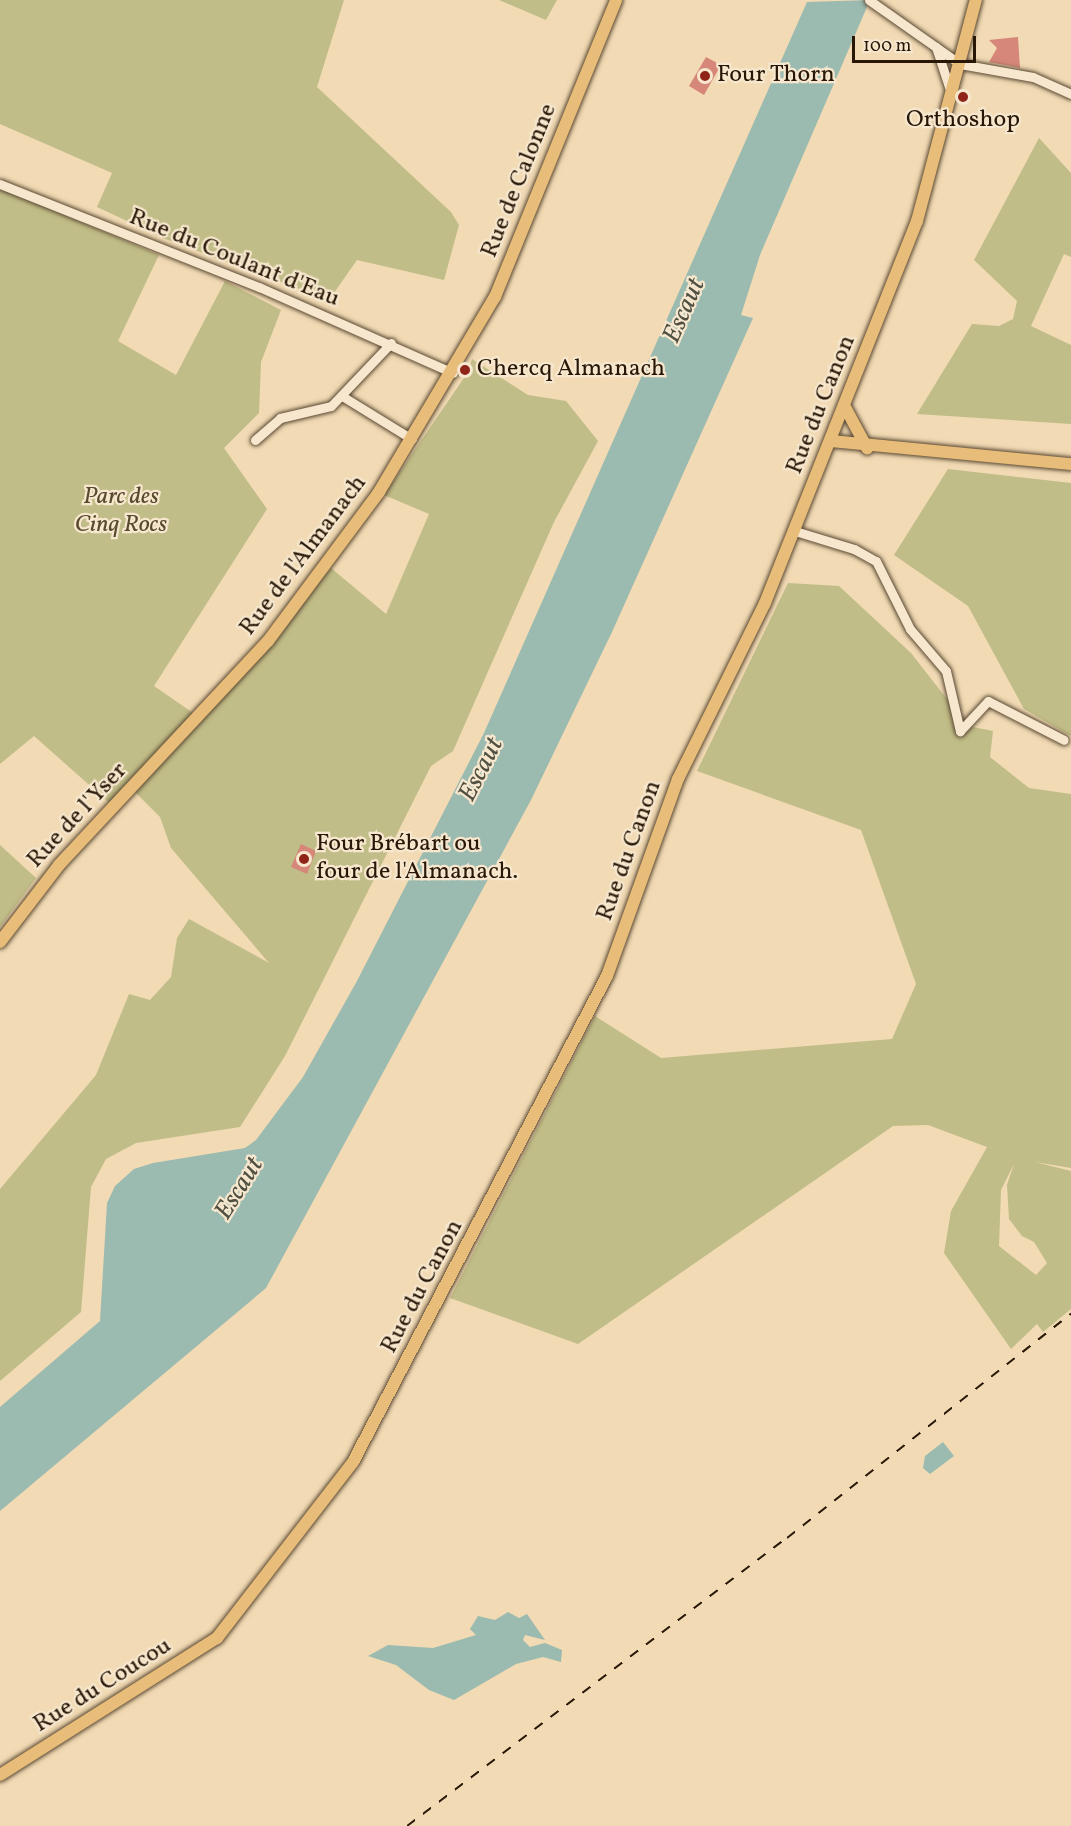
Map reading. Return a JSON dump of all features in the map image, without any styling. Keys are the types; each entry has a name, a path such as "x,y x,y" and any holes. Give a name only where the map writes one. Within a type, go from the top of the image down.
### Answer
{"main road":[{"name":"Rue de Calonne","path":"453,373 527,225 616,0"},
{"name":"Rue du Canon","path":"197,1653 217,1638 353,1462 439,1304 607,976 678,779 765,603 917,221 952,97 976,0"},
{"name":"Rue de l'Almanach","path":"169,751 305,596 412,439 453,373"},
{"path":"845,406 867,448"},
{"path":"831,441 867,448 1071,464"},
{"name":"Rue de l'Yser","path":"0,942 59,865 169,751"},
{"name":"Rue du Coucou","path":"0,1775 197,1653"}],"street":[{"path":"869,0 960,64 1033,77 1071,94"},
{"path":"936,46 952,97"},
{"name":"Rue du Coulant d'Eau","path":"0,184 391,343 453,373"},
{"path":"255,440 280,418 331,406 391,343"},
{"path":"342,396 412,439"},
{"path":"795,531 854,549 876,561 910,629 946,671 960,731 988,701 1064,740"}],"green space":[{"path":"0,0 344,0 317,87 451,212 459,225 444,280 357,260 329,300 163,238 97,207 112,173 0,124"},
{"path":"499,0 557,0 546,20"},
{"path":"1039,138 1071,173 1071,257 1064,254 1031,326 1071,345 1071,424 917,414 972,324 999,326 1013,319 1017,301 974,260"},
{"name":"Parc des Cinq Rocs","path":"0,188 159,255 118,341 176,375 225,281 281,310 261,362 259,413 224,448 267,509 154,686 196,715 114,807 34,736 0,764"},
{"path":"472,359 528,395 566,401 598,441 554,522 453,751 431,766 285,1056 240,1127 136,1143 106,1159 91,1187 81,1312 0,1381 0,1189 96,1075 129,994 150,1000 171,977 177,938 189,919 269,963 171,848 160,817 135,792 331,568 386,614 429,514 384,495 468,372"},
{"path":"948,469 1071,483 1071,736 1024,709 968,606 894,555"},
{"path":"788,583 839,586 911,653 954,708 960,731 973,727 993,731 990,757 1029,788 1071,794 1071,1168 1035,1162 1071,1171 1071,1309 1043,1332 1037,1324 1011,1349 944,1253 951,1211 987,1147 928,1125 893,1126 578,1344 450,1298 595,1016 661,1058 892,1039 916,984 861,830 697,771","holes":["1014,1164 1007,1185 1009,1219 1022,1236 1034,1242 1047,1263 1036,1275 999,1246 1001,1190"]},
{"path":"0,845 36,878 0,927"}],"water":[{"name":"Escaut","path":"870,0 760,255 741,315 753,318 612,632 531,800 266,1288 0,1511 0,1407 100,1321 107,1203 115,1186 134,1169 153,1163 245,1148 256,1140 303,1077 357,981 484,733 807,2"},
{"path":"943,1442 954,1456 930,1474 923,1468 925,1456"},
{"path":"508,1612 519,1618 527,1614 545,1640 525,1635 523,1640 530,1647 545,1643 562,1650 561,1662 543,1657 516,1664 454,1700 429,1690 396,1665 368,1656 388,1645 433,1648 476,1635 470,1629 478,1616 495,1620"}],"building":[{"path":"1018,37 1020,68 989,62 997,48 989,40"},
{"name":"Four Thorn","path":"706,57 721,65 704,95 689,86"},
{"name":"Four Brébart ou four de l'Almanach.","path":"301,844 316,851 307,874 291,867"}],"railway":[{"path":"407,1826 787,1538 1071,1314"}],"place":[{"name":"Four Thorn","path":"705,76"},
{"name":"Orthoshop","path":"963,97"},
{"name":"Chercq Almanach","path":"465,370"},
{"name":"Four Brébart ou four de l'Almanach.","path":"304,859"}]}
